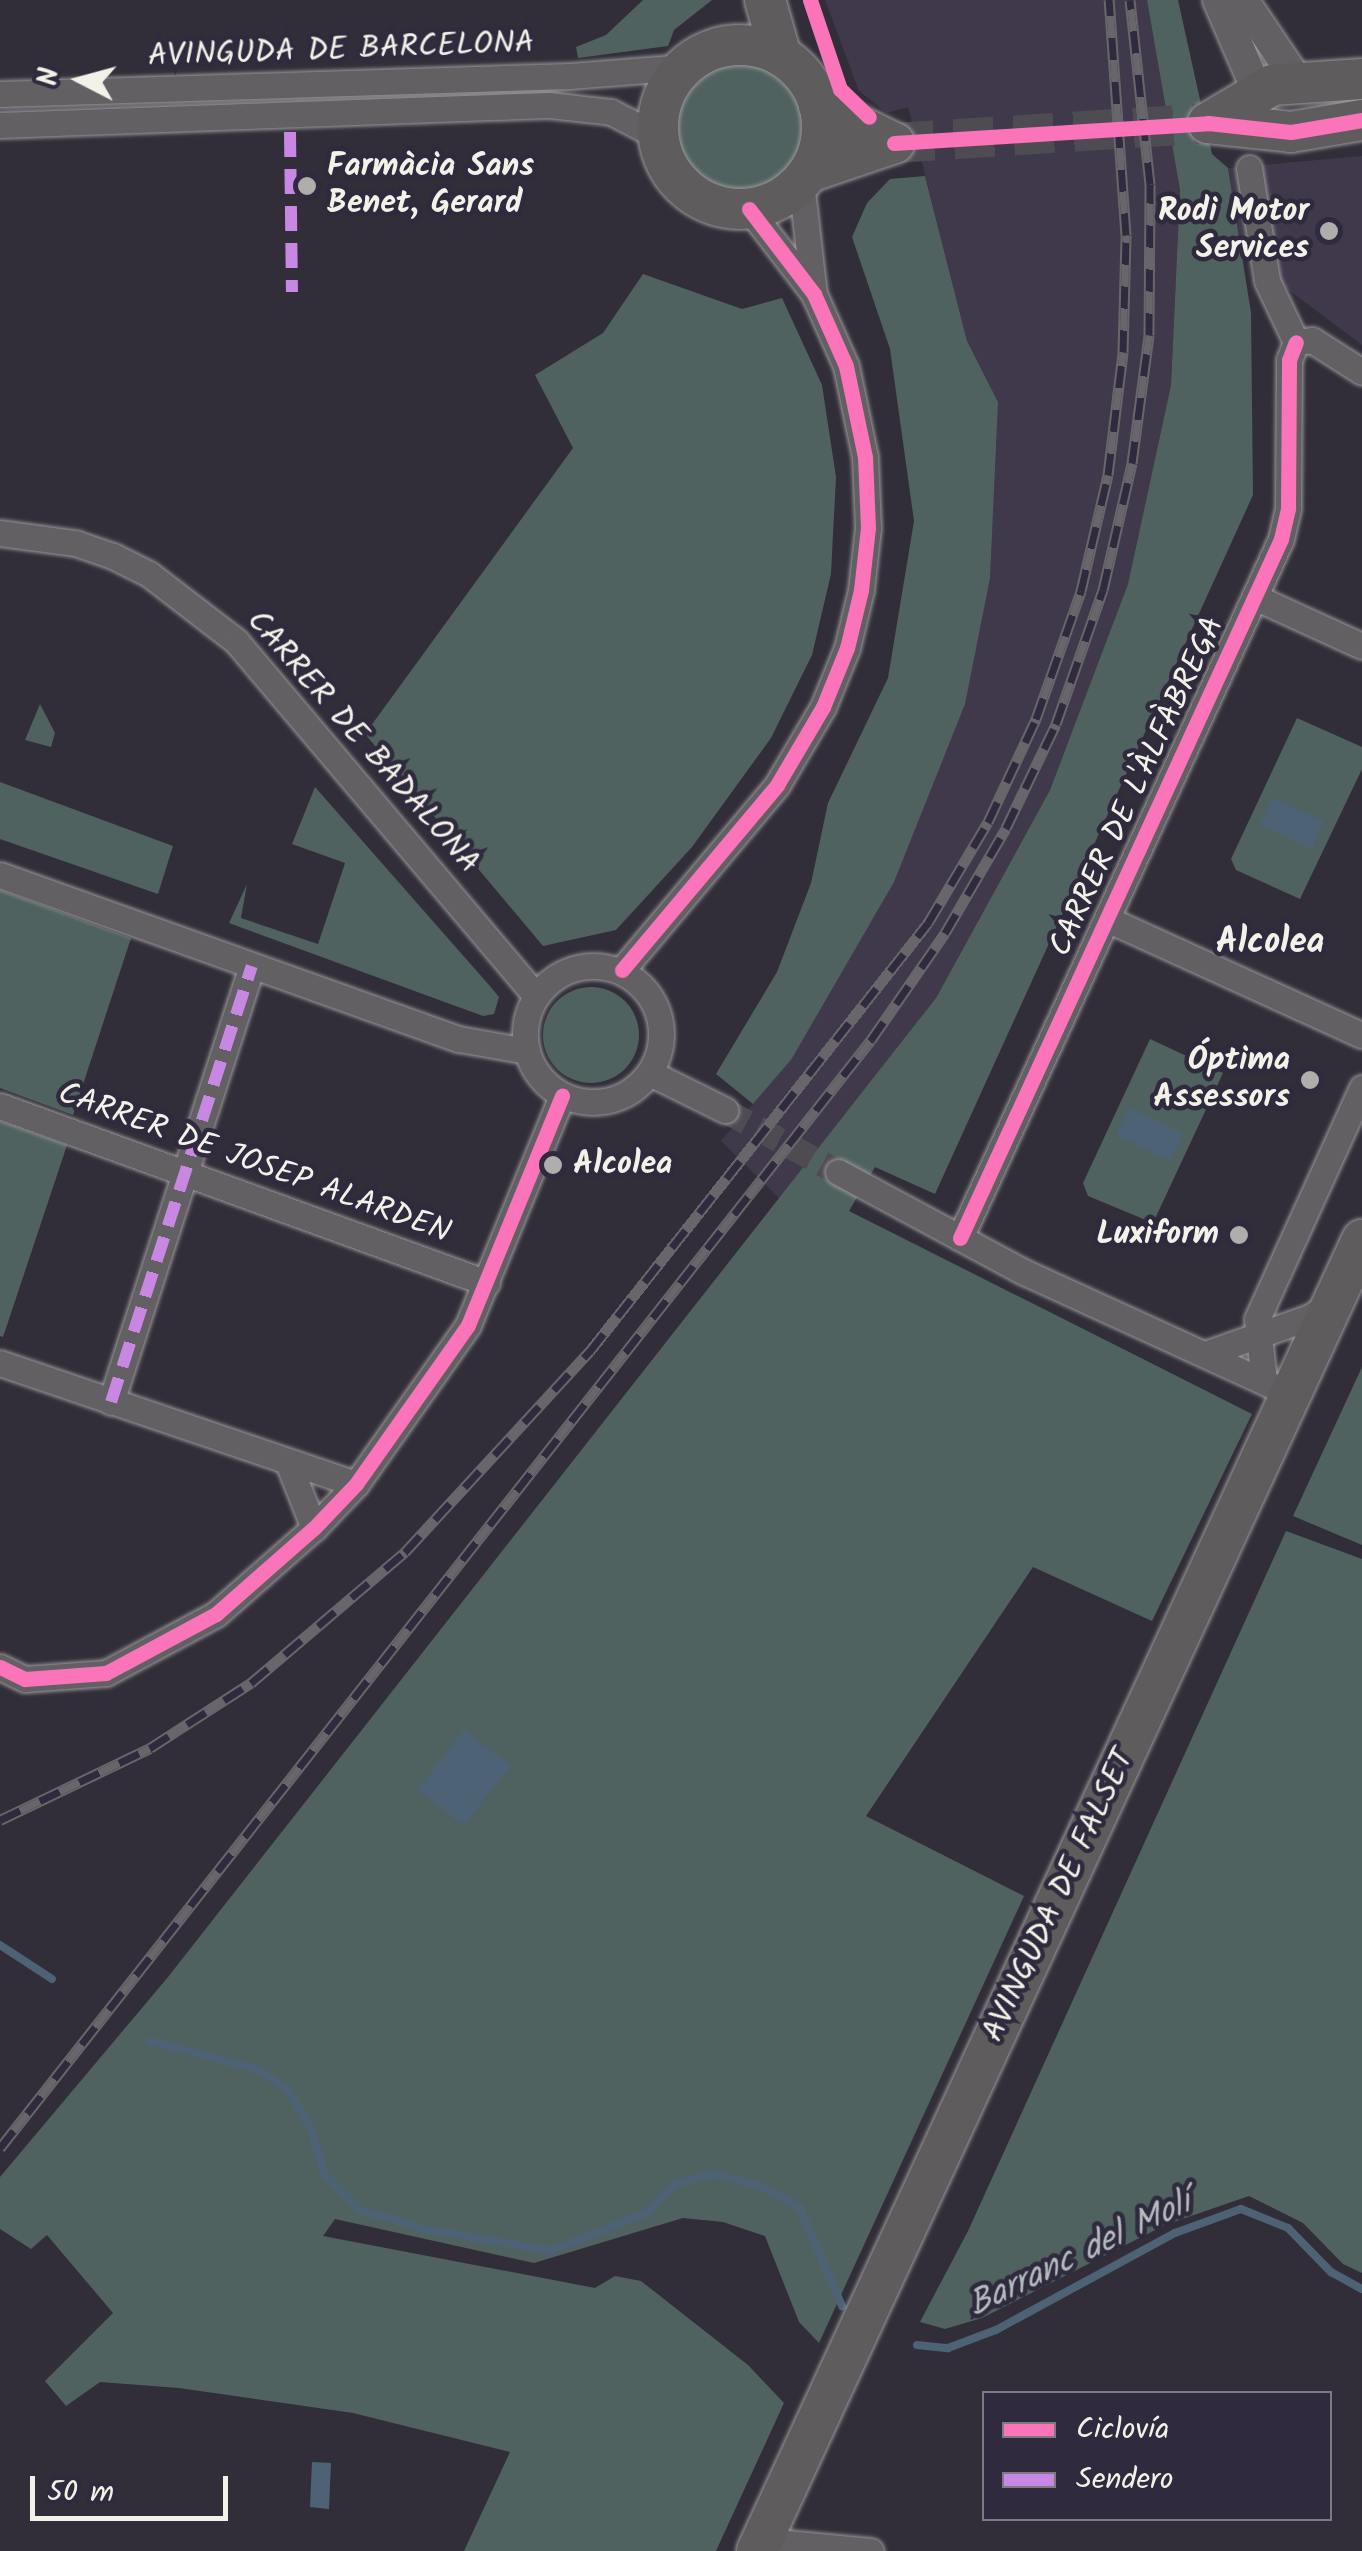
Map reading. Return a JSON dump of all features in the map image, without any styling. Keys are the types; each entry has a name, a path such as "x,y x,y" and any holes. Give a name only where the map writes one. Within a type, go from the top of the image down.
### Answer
{"main road":[{"path":"732,45 741,0"},
{"path":"765,0 781,56"},
{"path":"805,178 822,129 819,106 805,77 781,56 732,45 684,66 660,111 659,138 665,162 700,199 749,209 805,178 894,143 819,106"},
{"path":"1306,79 1330,91 1345,121 1292,132 1255,103 1306,79 1362,78"},
{"name":"AVINGUDA DE FALSET","path":"776,2548 1348,1298 1362,1240"},
{"name":"AVINGUDA DE FALSET","path":"776,2548 1278,1387 1348,1298"}],"street":[{"path":"1218,0 1255,103"},
{"path":"1243,0 1306,79"},
{"name":"AVINGUDA DE BARCELONA","path":"0,94 570,76 684,66"},
{"name":"AVINGUDA DE BARCELONA","path":"0,125 549,105 611,112 659,138"},
{"path":"1249,168 1268,281 1296,342 1312,340 1362,372"},
{"path":"805,178 814,294"},
{"path":"622,970 777,785 823,707 847,648 868,528 865,457 846,366 814,294 749,209"},
{"name":"CARRER DE L'ÀLFÀBREGA","path":"960,1238 1257,598 1288,508 1289,360 1296,342"},
{"name":"CARRER DE BADALONA","path":"0,532 76,543 113,556 148,574 236,641 536,996"},
{"path":"1257,598 1362,646"},
{"path":"0,875 459,1040 527,1050"},
{"path":"1106,919 1362,1035"},
{"path":"111,1402 181,1174 252,966"},
{"path":"574,967 622,970 653,1002 660,1025 650,1073 619,1099 595,1103 562,1096 535,1070 527,1050 525,1026 536,996 574,967"},
{"path":"650,1073 725,1110"},
{"path":"1278,1387 1258,1335 1257,1320 1362,1088"},
{"path":"0,1667 25,1679 106,1673 216,1614 314,1528 356,1484 468,1325 562,1096"},
{"name":"CARRER DE JOSEP ALARDEN","path":"0,1106 486,1283"},
{"path":"838,1172 960,1238 1278,1387"},
{"path":"1206,1354 1310,1318 1348,1298"},
{"path":"0,1363 289,1465 356,1484"},
{"path":"289,1465 314,1528"},
{"path":"776,2548 871,2551"}],"shaded area":[{"path":"643,0 712,0 674,30 668,46 578,58 576,47 606,35"},
{"path":"825,0 1147,0 1180,190 1171,385 1128,584 1050,790 936,998 781,1200 721,1141 791,1060 998,402 967,341 908,107 887,113 859,91"},
{"path":"1147,0 1178,0 1212,154 1228,168 1251,313 1253,495 935,1194 875,1167 849,1211 1252,1414 1152,1621 1033,1567 866,1816 1024,1896 819,2343 799,2322 765,2236 723,2222 683,2218 534,2263 335,2219 323,2236 595,2288 615,2276 641,2281 748,2365 784,2403 716,2551 464,2551 510,2452 353,2413 179,2388 100,2382 66,2406 45,2381 113,2313 47,2235 31,2249 0,2229 0,2177 168,1977 936,998 1050,790 1128,584 1171,385 1180,190"},
{"path":"739,64 764,69 785,84 800,105 805,130 800,155 785,176 764,191 739,196 714,191 693,176 678,155 673,130 678,105 693,84 714,69"},
{"path":"1362,156 1362,345 1242,255 1228,168"},
{"path":"925,176 967,341 998,402 990,578 965,704 894,882 791,1060 753,1104 716,1074 777,972 811,883 828,803 888,678 914,521 890,349 852,237 867,203 890,179"},
{"path":"643,274 742,309 782,298 822,385 836,477 831,574 812,655 771,738 692,847 616,930 543,946 365,734 573,448 535,375 603,333"},
{"path":"40,704 55,733 51,747 25,740"},
{"path":"1297,718 1362,747 1362,769 1300,899 1236,870 1231,859"},
{"path":"0,782 173,846 158,894 0,839"},
{"path":"315,787 499,997 494,1014 483,1016 229,923 247,884 241,918 318,944 345,863 292,844"},
{"path":"0,890 131,938 73,1115 0,1088"},
{"path":"591,987 609,991 625,1001 635,1017 639,1035 635,1053 625,1069 609,1079 591,1083 573,1079 557,1069 547,1053 543,1035 547,1017 557,1001 573,991"},
{"path":"1150,1039 1223,1073 1153,1223 1088,1196 1083,1183"},
{"path":"0,1121 67,1145 3,1337 0,1336"},
{"path":"1362,1367 1362,1545 1293,1516"},
{"path":"1286,1531 1362,1559 1362,2273 1343,2264 1303,2223 1249,2196 1165,2225 982,2318 945,2329 920,2322 968,2231"}],"water":[{"path":"1273,798 1324,821 1312,849 1260,825"},
{"path":"1130,1108 1183,1134 1170,1162 1116,1135"},
{"path":"464,1730 511,1765 463,1826 418,1789"},
{"path":"312,2462 331,2463 329,2509 310,2507"}],"waterway":[{"name":"Barranc del Molí","path":"0,1945 52,1979"},
{"name":"Barranc del Molí","path":"150,2041 257,2069 288,2090 312,2130 324,2174 360,2210 421,2228 551,2251 648,2212 676,2183 715,2174 765,2188 800,2208 842,2306"},
{"name":"Barranc del Molí","path":"917,2345 948,2348 996,2330 1175,2233 1241,2209 1288,2228 1331,2272 1362,2289"}],"tunnel":[{"path":"894,143 1208,123"},
{"path":"725,1110 838,1172"}],"railway":[{"path":"0,1820 150,1748 251,1683 405,1552 590,1351 928,923 988,822 1036,719 1081,591 1108,475 1123,352 1126,235 1109,0"},
{"path":"0,2148 871,1040 945,933 1006,828 1056,724 1103,590 1132,463 1149,335 1150,184 1130,0"}],"marked path":[{"path":"290,132 292,292"},
{"path":"111,1402 252,966"}],"cycle path":[{"path":"810,0 840,89 869,117"},
{"path":"894,143 1208,123 1291,132 1362,120"},
{"path":"622,970 777,785 823,707 847,648 861,590 868,528 865,457 846,366 814,294 749,209"},
{"path":"960,1238 1281,539 1288,508 1289,360 1296,342"},
{"path":"0,1667 25,1679 106,1673 216,1614 314,1528 356,1484 468,1325 562,1096"}],"place":[{"name":"Farmàcia Sans Benet, Gerard","path":"307,186"},
{"name":"Rodi Motor Services","path":"1329,231"},
{"name":"Óptima Assessors","path":"1310,1080"},
{"name":"Alcolea","path":"553,1165"},
{"name":"Luxiform","path":"1239,1235"}],"district":[{"name":"Alcolea","path":"1270,943"}]}
